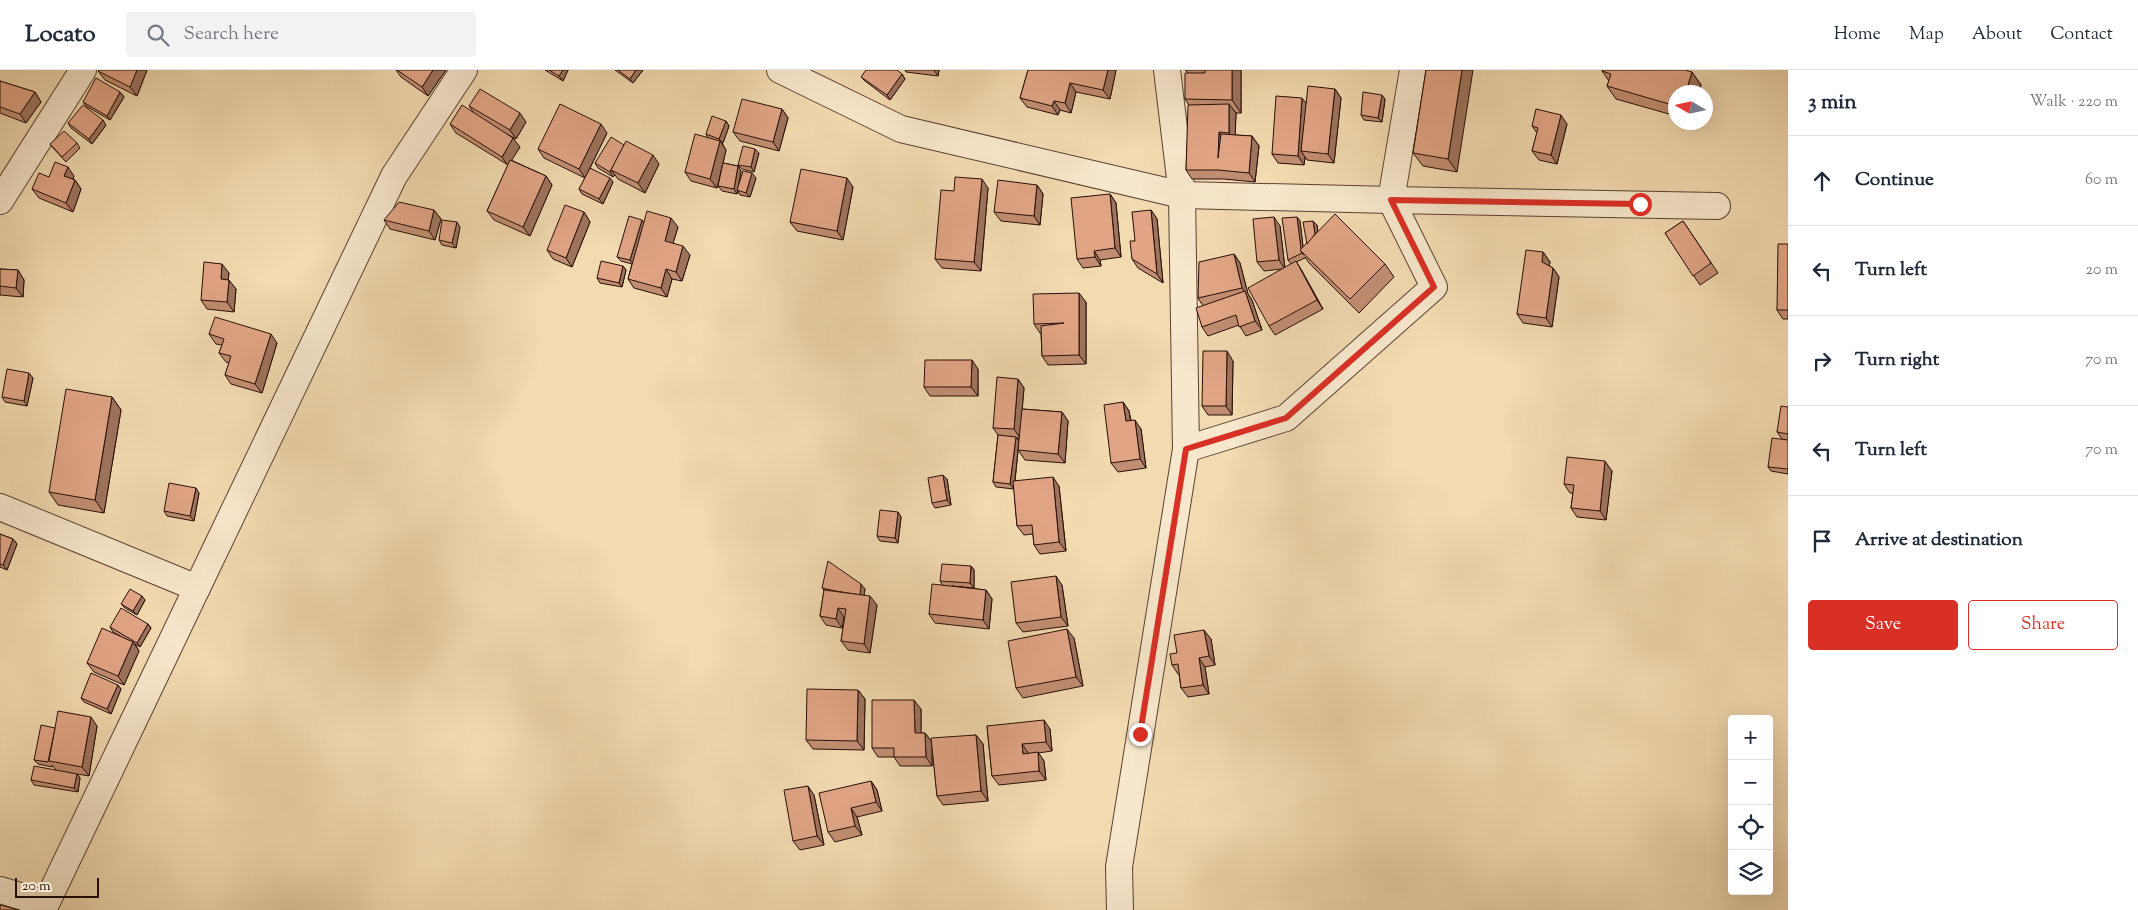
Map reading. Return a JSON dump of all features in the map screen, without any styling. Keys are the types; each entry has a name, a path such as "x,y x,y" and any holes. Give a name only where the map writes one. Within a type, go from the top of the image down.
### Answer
{"street":[{"path":"0,201 83,70"},
{"path":"0,890 46,904 394,176 464,70"},
{"path":"780,70 902,129 1182,195 1717,206"},
{"path":"1120,910 1119,867 1186,449 1182,195 1167,70"},
{"path":"1186,449 1286,418 1434,287 1391,200 1413,70"},
{"path":"0,508 197,588"}],"building":[{"path":"99,70 137,70 130,87"},
{"path":"397,70 433,70 422,87"},
{"path":"549,70 563,70 559,76"},
{"path":"618,70 636,70 630,79"},
{"path":"866,70 897,70 902,74 887,95 861,77"},
{"path":"1028,70 1108,70 1103,90 1070,83 1065,103 1054,101 1052,106 1020,98"},
{"path":"1205,70 1232,70 1232,100 1185,99 1185,73 1205,73"},
{"path":"1426,70 1462,70 1448,159 1413,153"},
{"path":"1685,70 1692,72 1688,85 1668,85 1668,104 1607,86 1611,74 1602,71"},
{"path":"96,78 120,92 107,116 83,102"},
{"path":"0,81 35,92 20,114 0,107"},
{"path":"1308,86 1335,89 1328,154 1301,151"},
{"path":"480,89 520,113 510,130 469,106"},
{"path":"1363,92 1382,95 1378,118 1361,115"},
{"path":"1276,96 1302,98 1298,156 1272,154"},
{"path":"742,99 782,109 773,142 733,132"},
{"path":"560,104 601,124 579,169 538,149"},
{"path":"1229,104 1229,133 1219,132 1218,158 1221,134 1252,136 1249,173 1218,170 1186,170 1188,105"},
{"path":"83,105 103,120 89,139 68,123"},
{"path":"462,105 513,138 502,157 450,124"},
{"path":"1536,109 1561,115 1551,155 1532,151 1538,128 1532,126"},
{"path":"712,116 726,121 719,139 706,134"},
{"path":"64,131 77,143 62,157 50,144"},
{"path":"695,134 720,141 710,179 685,172"},
{"path":"611,137 624,145 610,172 595,163"},
{"path":"626,141 653,155 638,183 611,170"},
{"path":"743,146 755,149 751,167 738,165"},
{"path":"510,160 546,176 523,227 487,211"},
{"path":"55,162 68,167 64,176 75,180 66,203 32,189 39,173 49,177"},
{"path":"723,163 738,166 734,189 718,186"},
{"path":"590,168 610,178 599,199 579,189"},
{"path":"801,169 847,178 837,231 790,222"},
{"path":"743,171 752,173 746,193 737,190"},
{"path":"955,177 982,179 974,262 935,259 941,190 954,191"},
{"path":"998,180 1037,185 1034,216 994,212"},
{"path":"1110,194 1115,248 1094,251 1095,257 1077,259 1071,198"},
{"path":"399,202 434,210 429,231 384,220"},
{"path":"565,205 584,212 566,258 547,250"},
{"path":"1151,210 1157,274 1132,259 1130,241 1135,241 1132,212"},
{"path":"647,211 671,218 665,241 683,246 676,272 666,269 661,288 628,279"},
{"path":"1335,214 1385,264 1350,299 1300,250"},
{"path":"629,216 642,220 630,260 617,257"},
{"path":"1274,217 1279,260 1257,262 1253,219"},
{"path":"1297,217 1300,250 1302,253 1288,260 1282,218"},
{"path":"442,220 457,222 452,243 439,240"},
{"path":"1313,221 1315,234 1307,244 1303,222"},
{"path":"1683,221 1711,263 1693,276 1665,233"},
{"path":"1778,244 1788,244 1788,310 1777,310"},
{"path":"1526,250 1543,252 1542,262 1553,268 1546,318 1517,314"},
{"path":"1234,254 1242,288 1198,298 1199,262"},
{"path":"601,261 623,266 619,283 597,278"},
{"path":"1296,261 1317,300 1269,326 1248,288"},
{"path":"204,262 222,264 221,279 229,280 227,302 201,300"},
{"path":"0,269 18,270 16,288 0,286"},
{"path":"1245,291 1255,321 1239,327 1236,315 1202,327 1196,308"},
{"path":"1079,293 1079,355 1042,356 1041,326 1064,323 1034,324 1033,294"},
{"path":"215,317 271,334 255,384 225,375 231,356 219,353 224,339 209,334"},
{"path":"1203,351 1227,351 1226,406 1202,406"},
{"path":"925,360 972,360 971,387 924,387"},
{"path":"7,369 29,373 24,401 2,397"},
{"path":"997,377 1018,379 1014,429 993,428"},
{"path":"66,389 112,397 95,500 49,492"},
{"path":"1123,402 1126,421 1135,420 1140,459 1111,463 1104,405"},
{"path":"1781,406 1788,407 1788,434 1777,432"},
{"path":"1022,409 1062,412 1058,454 1018,450"},
{"path":"998,435 1016,437 1010,484 993,482"},
{"path":"1772,438 1788,440 1788,469 1768,467"},
{"path":"1567,457 1605,461 1600,511 1571,508 1574,485 1564,484"},
{"path":"943,475 947,500 932,503 928,478"},
{"path":"1053,477 1059,542 1034,545 1032,525 1017,526 1013,481"},
{"path":"169,483 196,488 190,516 164,511"},
{"path":"880,510 898,512 895,538 877,536"},
{"path":"0,534 13,539 3,565 0,564"},
{"path":"828,561 861,584 860,595 822,588"},
{"path":"942,564 971,566 970,583 940,581"},
{"path":"1056,576 1061,617 1016,623 1011,582"},
{"path":"932,584 986,590 983,620 929,614"},
{"path":"130,589 142,596 133,611 121,604"},
{"path":"824,590 870,596 864,644 841,641 846,609 838,608 836,619 820,616"},
{"path":"121,608 148,624 137,643 110,627"},
{"path":"102,628 133,642 118,676 87,663"},
{"path":"1067,629 1076,677 1016,688 1008,641"},
{"path":"1204,630 1209,656 1199,658 1203,685 1181,688 1178,664 1172,665 1170,654 1177,653 1174,635"},
{"path":"91,673 118,685 107,709 81,698"},
{"path":"807,689 858,690 857,741 806,740"},
{"path":"872,700 914,700 915,733 925,733 926,757 894,757 894,748 872,748"},
{"path":"58,711 91,717 82,767 49,761"},
{"path":"1044,720 1046,742 1022,744 1023,754 1038,752 1039,771 992,776 987,726"},
{"path":"41,725 55,728 48,762 34,760"},
{"path":"976,735 981,791 937,796 931,738"},
{"path":"34,766 77,774 74,788 31,780"},
{"path":"871,781 876,802 851,808 855,826 828,832 819,793"},
{"path":"808,786 817,836 793,841 784,790"},
{"path":"0,905 19,910 0,910"}],"route":[{"path":"1140,734 1186,449 1286,418 1434,287 1391,200 1640,204"}]}
